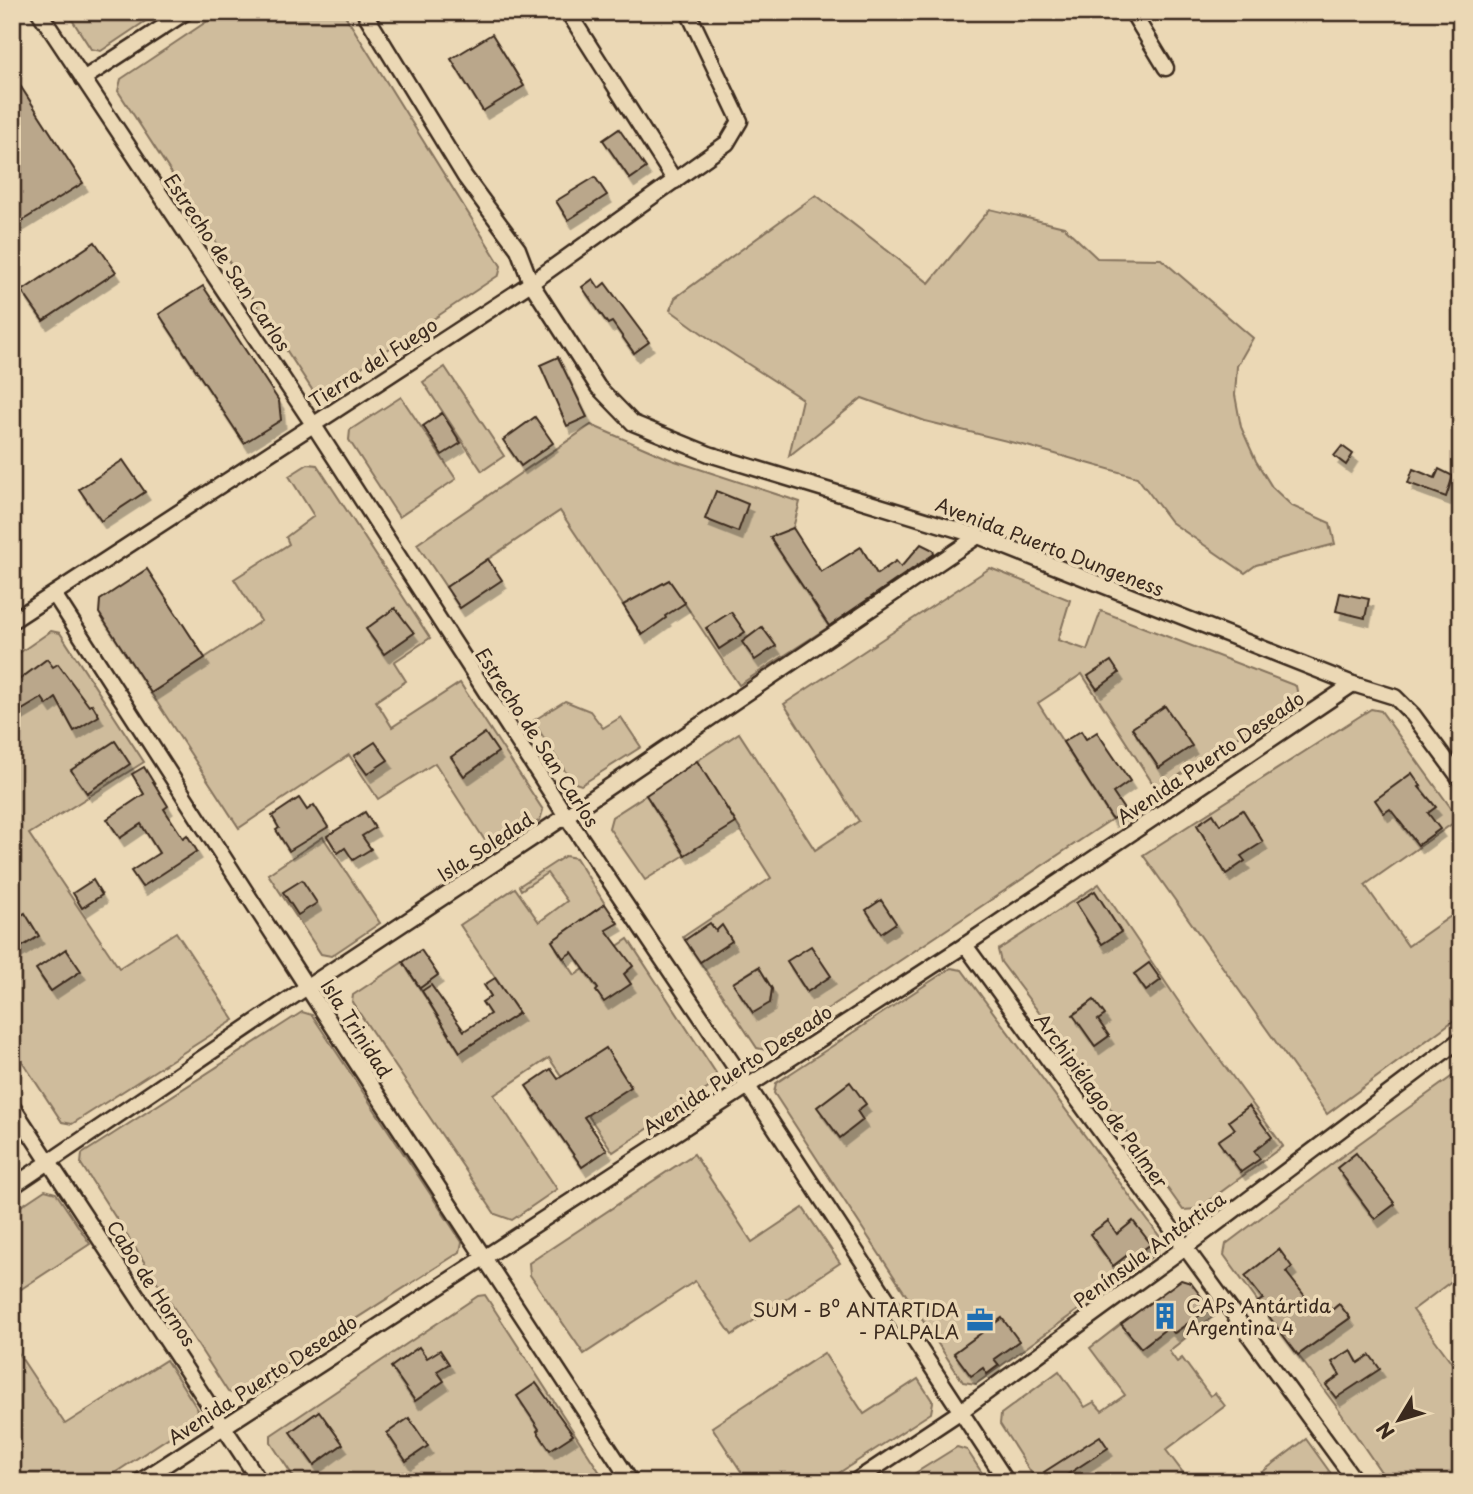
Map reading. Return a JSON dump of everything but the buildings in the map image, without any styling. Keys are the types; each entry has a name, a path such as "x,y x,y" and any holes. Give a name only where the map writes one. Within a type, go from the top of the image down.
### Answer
{"street":[{"name":"Estrecho de San Carlos","path":"39,12 313,424 566,816 747,1085 1007,1482"},
{"path":"83,79 186,12"},
{"name":"Avenida Puerto Dungeness","path":"364,12 465,177 518,249 531,283 598,387 633,423 709,454 978,536 1353,684 1395,697 1413,715 1461,780"},
{"path":"568,12 675,181"},
{"name":"Tierra del Fuego","path":"12,621 531,283 727,143 740,121 688,12"},
{"path":"1132,12 1166,68"},
{"name":"Isla Soledad","path":"12,1187 978,536"},
{"name":"Isla Trinidad","path":"54,594 631,1482"},
{"name":"Avenida Puerto Deseado","path":"139,1482 965,945 1353,684"},
{"name":"Archipiélago de Palmer","path":"965,945 1356,1482"},
{"name":"Península Antártica","path":"854,1482 961,1411 1461,1040"},
{"name":"Cabo de Hornos","path":"12,1106 260,1482"}],"shaded area":[{"path":"67,12 159,12 101,51 91,49"},
{"path":"221,12 343,12 501,266 499,275 323,393 313,391 118,91 121,79"},
{"path":"816,195 929,283 990,209 1064,227 1097,258 1161,259 1253,338 1237,366 1235,395 1241,427 1256,461 1272,487 1292,506 1330,523 1335,544 1256,565 1245,573 1171,522 1137,477 925,421 862,398 789,456 802,399 670,310 675,298"},
{"path":"445,367 504,456 482,471 423,382"},
{"path":"401,397 456,479 399,517 349,440 350,430"},
{"path":"591,425 672,460 800,502 793,528 771,538 830,626 739,685 669,580 623,605 560,511 446,587 417,544"},
{"path":"308,464 317,465 430,638 394,662 406,681 376,701 392,727 460,683 543,810 540,820 491,850 435,763 378,799 349,755 239,828 151,693 261,621 234,579 289,544 286,537 314,516 289,476"},
{"path":"990,568 1070,600 1058,640 1087,650 1101,611 1296,686 1298,696 1157,790 1082,674 1038,703 1112,819 766,1050 757,1048 700,962 731,941 722,926 716,931 685,940 683,937 771,878 697,761 739,733 815,850 859,821 784,704","holes":["758,967 772,989 770,1003 733,983"]},
{"path":"51,631 60,633 144,762 29,834 119,968 176,932 234,1020 72,1124 62,1122 12,1046 12,658"},
{"path":"565,701 590,711 603,728 621,717 641,747 581,785 572,782 533,721"},
{"path":"1371,709 1381,711 1459,819 1365,885 1408,946 1461,909 1461,1015 1327,1114 1143,855"},
{"path":"646,795 685,855 645,880 609,828 612,817"},
{"path":"323,837 380,923 331,956 321,954 268,874"},
{"path":"565,856 576,858 605,904 552,941 575,975 628,939 716,1073 713,1085 613,1152 549,1058 494,1095 557,1189 512,1220 495,1214 352,1002 353,995 403,962 460,1051 519,1013 460,925 515,888 539,922 567,901 547,873 521,890 519,886"},
{"path":"1099,884 1187,1014 1283,1146 1198,1209 1183,1210 1001,962 998,950"},
{"path":"951,968 962,970 1160,1237 1157,1253 976,1384 963,1382 774,1093 776,1083"},
{"path":"302,1012 312,1015 462,1242 460,1252 237,1395 228,1392 81,1164 82,1154"},
{"path":"1461,1070 1461,1274 1413,1310 1461,1375 1461,1480 1388,1482 1298,1355 1350,1318 1339,1304 1332,1310 1325,1302 1315,1309 1278,1287 1258,1302 1224,1255 1226,1244"},
{"path":"694,1154 752,1242 803,1208 840,1263 732,1335 695,1281 584,1354 530,1275 529,1263"},
{"path":"45,1190 56,1193 90,1244 12,1295 12,1212"},
{"path":"485,1295 606,1482 297,1482 271,1443 271,1435 478,1296"},
{"path":"1210,1308 1215,1315 1169,1351 1177,1362 1182,1358 1210,1396 1215,1393 1225,1406 1166,1450 1190,1482 1037,1482 1000,1424 1001,1414 1059,1371 1085,1407 1094,1402 1102,1411 1125,1395 1090,1348 1121,1324 1141,1348 1168,1327 1175,1333"},
{"path":"12,1344 65,1424 166,1360 198,1410 195,1420 101,1482 12,1482"},
{"path":"824,1353 864,1414 918,1379 933,1402 931,1413 825,1482 748,1482 712,1427"},
{"path":"1306,1439 1337,1482 1249,1482"},
{"path":"957,1447 967,1450 988,1482 901,1482"}],"place":[{"name":"CAPs Antártida Argentina 4","path":"1165,1316"},
{"name":"SUM - Bº ANTARTIDA - PALPALA","path":"980,1320"}]}
